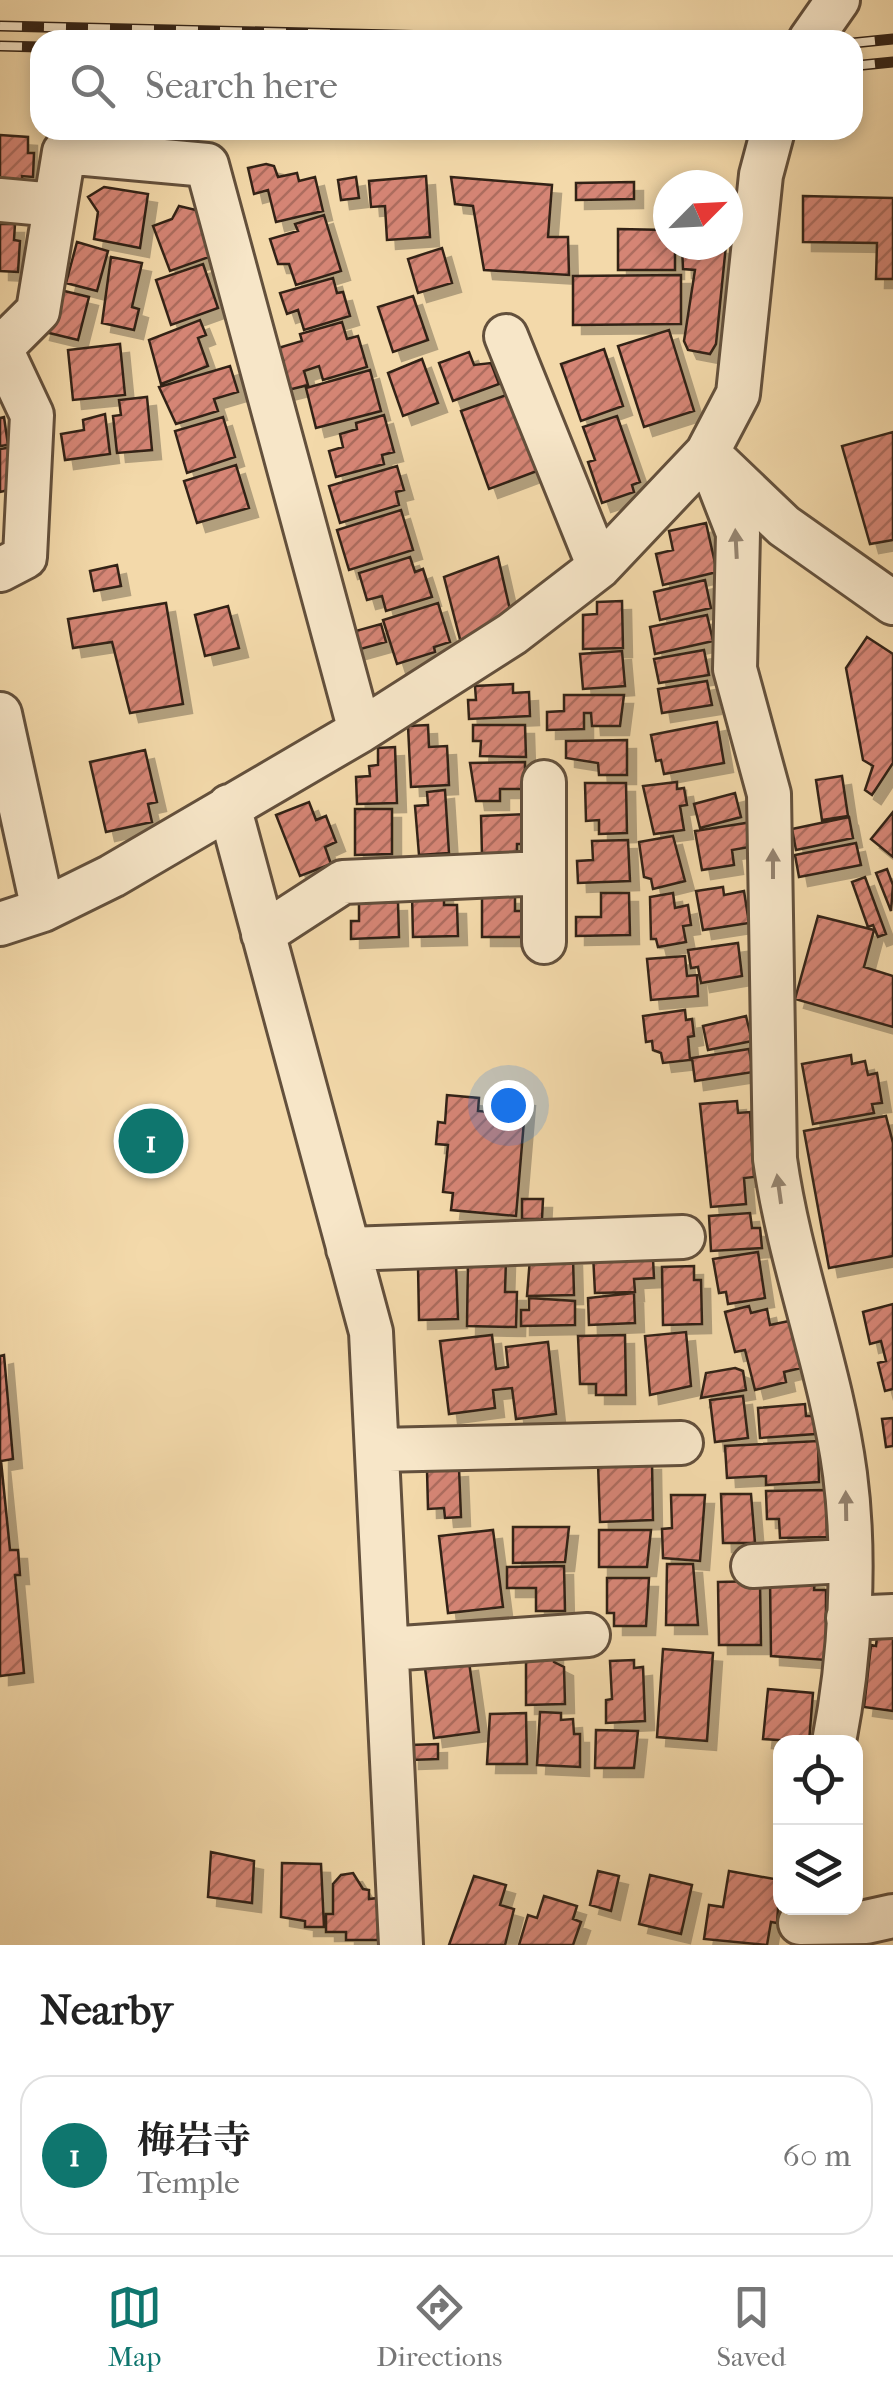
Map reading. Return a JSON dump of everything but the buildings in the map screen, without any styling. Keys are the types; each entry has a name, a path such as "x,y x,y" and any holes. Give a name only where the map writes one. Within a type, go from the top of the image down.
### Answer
{"street":[{"path":"817,30 838,0"},
{"path":"0,924 43,910 140,860 360,730 512,634 599,566 708,453 738,394 761,175 770,140"},
{"path":"0,570 26,557 32,415 1,349 38,311 64,152 207,166 360,730"},
{"path":"0,200 56,205"},
{"path":"506,336 599,566"},
{"path":"708,453 784,526 893,603"},
{"path":"708,453 738,534 735,669 768,794 773,844 775,1159 782,1209 818,1346 845,1476 848,1618 835,1735"},
{"path":"0,714 43,910"},
{"path":"544,782 544,942"},
{"path":"229,806 371,1332 401,1945"},
{"path":"263,934 343,882 544,873"},
{"path":"348,1249 683,1237"},
{"path":"378,1450 681,1443"},
{"path":"754,1566 847,1561"},
{"path":"848,1618 893,1616"},
{"path":"387,1649 588,1636"},
{"path":"799,1925 866,1922 893,1916"}],"railway":[{"path":"0,26 173,30"},
{"path":"863,42 893,39"},
{"path":"0,46 30,47"},
{"path":"863,65 893,62"}],"place":[{"name":"梅岩寺","path":"151,1141"}]}
